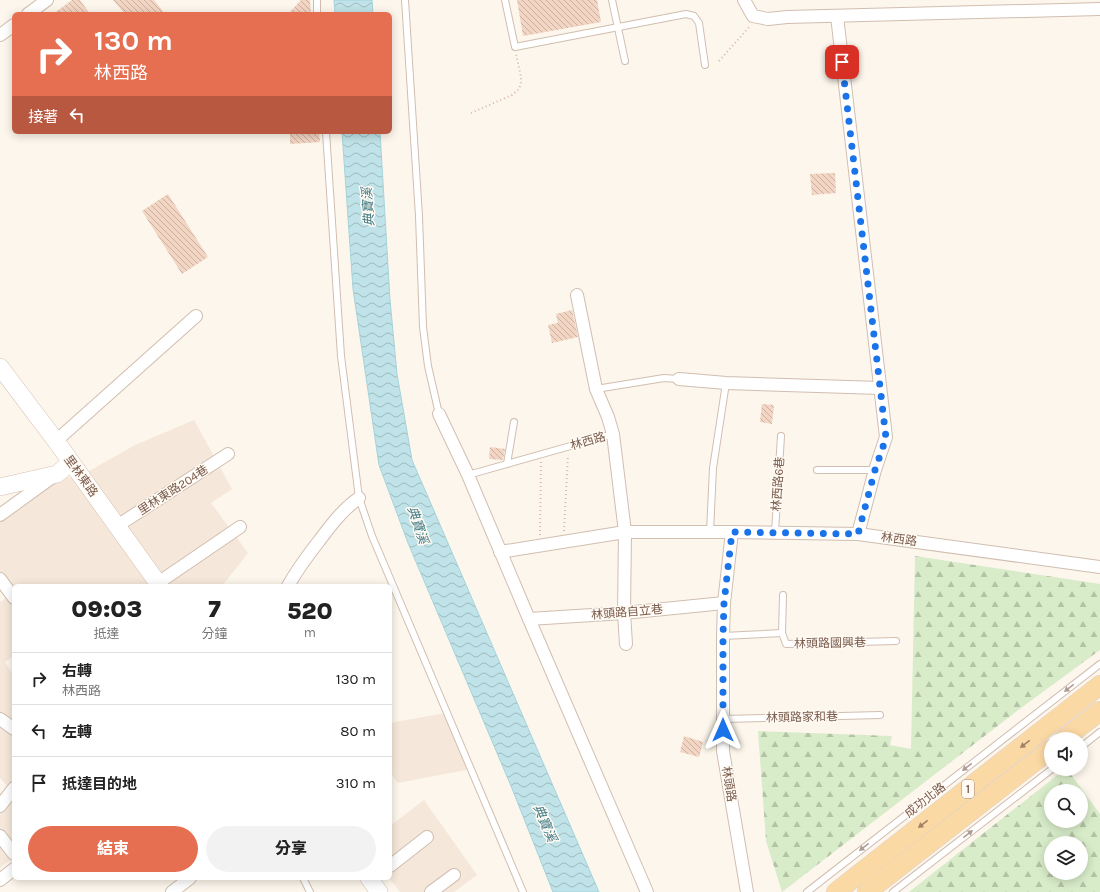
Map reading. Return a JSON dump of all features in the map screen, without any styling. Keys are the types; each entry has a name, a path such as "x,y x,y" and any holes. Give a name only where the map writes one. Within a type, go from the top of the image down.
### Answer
{"main road":[{"name":"成功北路","path":"836,892 1100,685"},
{"path":"1073,732 1100,711"},
{"name":"1","path":"867,892 1044,754"}],"street":[{"path":"31,12 47,0"},
{"path":"744,0 754,16 768,18 1100,9"},
{"path":"837,16 886,438 875,470 858,534"},
{"path":"0,35 12,26"},
{"path":"577,294 596,389 608,417 613,434"},
{"path":"56,441 196,316"},
{"name":"里林東路","path":"0,367 56,441 158,584"},
{"path":"679,379 726,383 880,388"},
{"path":"439,414 468,475 647,892"},
{"name":"林西路","path":"613,434 625,532 624,613 626,644"},
{"name":"里林東路204巷","path":"117,526 228,454"},
{"path":"0,514 57,474 71,462"},
{"path":"0,487 57,474"},
{"path":"289,584 299,568 329,528 350,505 359,498"},
{"path":"160,584 240,527"},
{"name":"林西路","path":"500,552 625,532 775,532 858,534 1100,567"},
{"name":"林頭路","path":"732,532 724,603 723,751 747,892"},
{"path":"0,579 12,595"},
{"name":"林頭路自立巷","path":"529,619 624,613 724,603"},
{"path":"0,719 12,728"},
{"path":"0,806 12,791"},
{"path":"0,836 12,851"},
{"path":"392,864 427,837"},
{"path":"0,880 12,871"},
{"path":"431,892 454,875"},
{"path":"172,892 187,880"}],"lane":[{"path":"317,0 317,12"},
{"path":"405,0 418,208 423,327 428,366 439,414"},
{"path":"505,0 515,47 686,14 694,16 699,23 705,65"},
{"path":"612,0 625,61"},
{"path":"326,134 341,356 359,498 372,536 523,892"},
{"path":"596,389 664,378 679,379"},
{"path":"710,532 713,468 726,383"},
{"path":"507,464 514,422"},
{"name":"林西路","path":"468,475 613,434"},
{"name":"林西路6巷","path":"775,532 781,436"},
{"path":"817,470 875,470"},
{"path":"782,633 783,595"},
{"name":"林頭路國興巷","path":"723,636 782,633 786,644 896,641"},
{"name":"成功北路","path":"807,892 1100,664"},
{"name":"林頭路家和巷","path":"723,719 880,715"},
{"path":"1088,741 1100,732"},
{"path":"893,892 1044,775"},
{"path":"304,880 310,892"}],"path":[{"path":"719,61 759,17"},
{"path":"471,113 512,95 519,89 521,77 515,47"},
{"path":"563,542 568,446"},
{"path":"540,546 541,454"}],"shaded area":[{"path":"194,420 232,489 211,503 248,553 224,584 12,584 12,657 5,662 12,673 12,858 0,868 0,802 10,789 0,778 0,602 8,597 0,586 0,521 64,476 75,479 135,445"},
{"path":"445,713 471,769 398,783 392,775 392,723"},
{"path":"424,800 477,875 454,892 400,892 391,880 392,880 392,824"}],"green space":[{"path":"915,556 1100,584 1100,650 1021,708 782,892 766,841 758,731 892,736 890,745 911,749"},
{"path":"1056,776 1072,776 1078,784 1046,784"},
{"path":"1044,786 1044,828 1088,828 1088,798 1100,814 1100,892 909,892"}],"water":[{"path":"334,0 372,0 373,12 335,12"},
{"name":"典寶溪","path":"342,134 380,134 390,300 397,374 412,460 599,892 553,892 511,786 408,543 379,465 353,289"}],"building":[{"path":"72,0 80,0 89,12 56,12"},
{"path":"113,0 154,0 163,12 123,12"},
{"path":"301,0 310,0 311,12 290,12"},
{"path":"517,0 597,0 601,22 523,36"},
{"path":"290,134 319,134 320,142 290,144"},
{"path":"835,173 836,193 812,195 810,174"},
{"path":"168,194 208,257 182,274 142,211"},
{"path":"572,310 578,337 552,343 548,325 558,323 556,314"},
{"path":"762,404 774,405 772,424 760,422"},
{"path":"490,447 505,449 503,460 489,459"},
{"path":"684,736 703,742 699,757 680,752"}],"route":[{"path":"723,730 724,603 732,532 858,534 875,470 886,438 842,62"}]}
